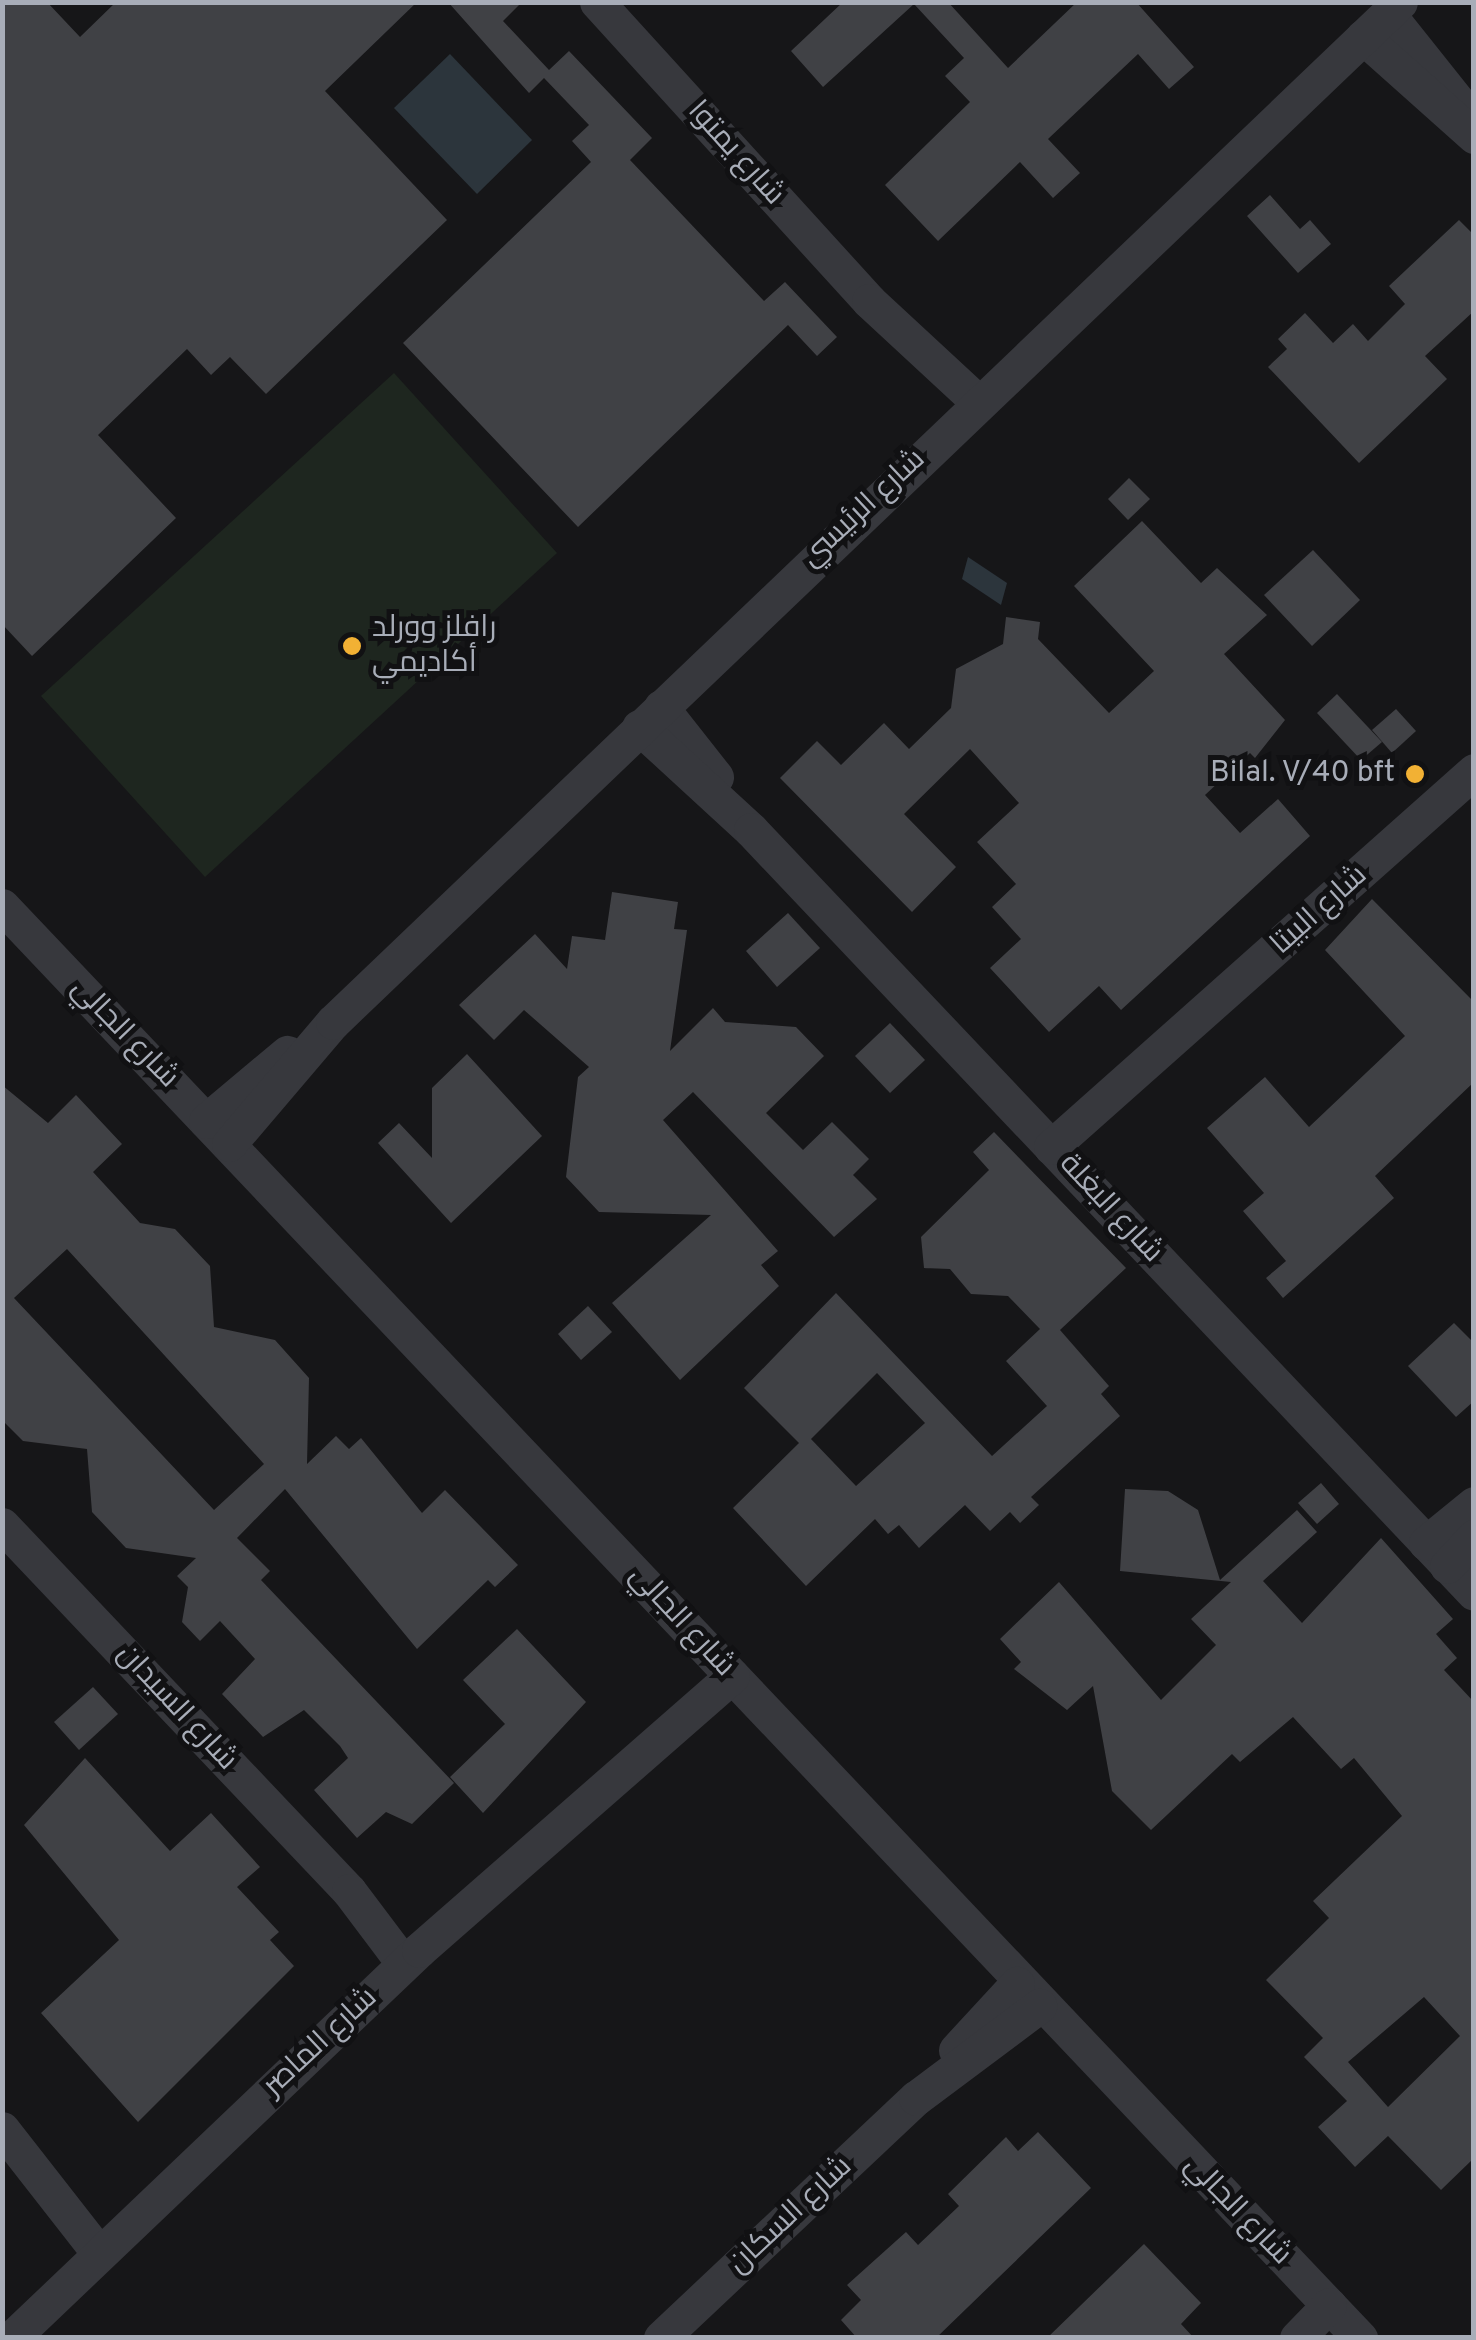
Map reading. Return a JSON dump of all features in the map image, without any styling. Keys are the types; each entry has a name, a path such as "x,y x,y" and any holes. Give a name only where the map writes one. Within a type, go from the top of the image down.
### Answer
{"street":[{"name":"شارع يمتوا","path":"604,6 967,412"},
{"path":"1384,18 1474,124"},
{"path":"1384,18 1474,136"},
{"name":"شارع الرئيسي","path":"218,1133 967,412 1384,18"},
{"name":"شارع البغلة","path":"650,717 746,825 1474,1594"},
{"name":"شارع البيتا","path":"1061,1157 1166,1050 1474,771"},
{"name":"شارع الجالي","path":"2,906 722,1665 1341,2326"},
{"path":"1437,1554 1474,1504"},
{"name":"شارع السيدان","path":"2,1525 412,1957"},
{"path":"1437,1554 1474,1537"},
{"name":"شارع الماصر","path":"12,2338 412,1957 638,1756 722,1665"},
{"name":"شارع السكان","path":"661,2338 1028,1995"},
{"path":"4,2130 109,2243"},
{"path":"1296,2338 1341,2326"}],"shaded area":[{"path":"450,54 532,140 477,194 394,108"},
{"path":"394,373 557,553 205,877 41,696"},
{"path":"968,557 1007,583 1001,605 962,579"}],"building":[{"path":"2,2 47,2 80,37 116,2 417,2 325,91 447,220 266,394 230,357 211,375 187,349 98,435 176,518 32,656 2,624"},
{"path":"448,2 522,2 503,21 549,70 569,51 652,138 630,160 764,301 785,282 837,337 817,356 788,325 578,527 403,343 591,162 572,141 589,125 544,78 529,93"},
{"path":"843,2 948,2 1008,68 1077,2 1136,2 1194,67 1169,89 1138,54 1048,139 1080,173 1053,198 1020,162 938,241 885,185 970,102 945,76 964,58 914,4 823,87 791,51"},
{"path":"1270,195 1300,229 1310,220 1331,244 1298,273 1247,216"},
{"path":"1459,220 1474,235 1474,311 1425,356 1447,379 1359,463 1268,367 1287,349 1278,339 1305,313 1333,343 1353,324 1368,341 1405,304 1389,286"},
{"path":"1129,478 1150,499 1128,520 1108,499"},
{"path":"1142,521 1201,583 1217,568 1267,615 1224,654 1285,720 1255,758 1250,753 1205,795 1240,833 1278,799 1310,836 1121,1010 1099,986 1049,1032 990,968 1021,939 992,907 1016,884 977,842 1019,803 970,749 904,814 956,867 912,912 780,778 817,741 841,765 884,723 909,749 951,708 956,669 1003,644 1006,617 1040,622 1038,639 1109,713 1154,671 1074,586"},
{"path":"1313,550 1360,600 1312,646 1264,595"},
{"path":"1337,694 1382,742 1361,760 1317,713"},
{"path":"1396,709 1416,731 1392,753 1372,730"},
{"path":"612,892 678,902 674,929 687,930 670,1051 713,1008 725,1022 796,1027 824,1056 766,1113 803,1150 832,1122 869,1159 853,1175 877,1199 834,1237 693,1092 663,1120 778,1251 761,1265 779,1286 680,1380 612,1303 711,1215 599,1212 566,1177 578,1077 589,1067 524,1010 494,1040 459,1005 535,934 567,969 572,936 605,940"},
{"path":"1372,899 1474,1002 1474,1082 1375,1176 1394,1198 1283,1298 1266,1278 1286,1261 1243,1211 1264,1193 1207,1128 1265,1077 1309,1127 1405,1036 1325,950"},
{"path":"788,913 820,948 777,987 746,951"},
{"path":"890,1023 925,1060 890,1093 855,1056"},
{"path":"467,1054 542,1136 451,1223 378,1143 399,1123 432,1158 432,1088"},
{"path":"2,1085 48,1123 76,1095 122,1144 93,1172 140,1223 175,1229 210,1266 214,1327 275,1340 309,1378 307,1464 336,1436 349,1449 361,1438 422,1513 445,1490 518,1565 495,1587 488,1580 417,1649 285,1489 237,1538 270,1571 261,1580 454,1783 412,1824 386,1812 357,1838 314,1790 348,1758 340,1746 304,1710 263,1737 222,1694 255,1659 220,1621 200,1641 182,1622 188,1587 177,1576 196,1558 126,1548 92,1512 87,1449 23,1441 2,1420","holes":["67,1249 264,1464 214,1510 14,1298"]},
{"path":"994,1132 1126,1268 1060,1330 1109,1386 1101,1394 1120,1416 1031,1497 1039,1505 1020,1523 1010,1512 990,1531 965,1505 919,1548 899,1525 888,1534 875,1519 806,1586 733,1508 799,1443 744,1388 836,1293 992,1456 1047,1406 1006,1361 1040,1329 1008,1296 971,1294 950,1269 924,1268 921,1237 989,1170 973,1152","holes":["877,1373 925,1423 856,1486 811,1439"]},
{"path":"588,1306 612,1332 581,1360 558,1334"},
{"path":"1454,1323 1474,1343 1474,1401 1456,1417 1408,1366"},
{"path":"1321,1483 1339,1504 1317,1524 1298,1503"},
{"path":"1125,1489 1168,1491 1198,1510 1220,1580 1297,1510 1317,1532 1263,1581 1302,1623 1381,1538 1453,1619 1436,1634 1457,1658 1444,1670 1474,1702 1474,2158 1441,2190 1388,2136 1355,2167 1318,2127 1347,2101 1304,2057 1323,2038 1266,1980 1329,1918 1313,1901 1402,1816 1354,1758 1341,1769 1293,1717 1240,1762 1232,1754 1151,1830 1112,1791 1093,1686 1067,1710 1014,1669 1021,1662 1000,1639 1059,1582 1161,1700 1216,1645 1191,1619 1231,1582 1120,1571","holes":["1424,1997 1460,2036 1388,2107 1348,2062"]},
{"path":"517,1629 586,1702 483,1813 450,1777 505,1724 463,1680"},
{"path":"93,1687 118,1714 79,1750 54,1722"},
{"path":"85,1758 170,1851 211,1813 260,1867 237,1887 279,1932 270,1940 294,1966 138,2122 41,2013 119,1940 24,1825"},
{"path":"1038,2132 1091,2188 936,2338 857,2338 841,2320 861,2300 847,2285 906,2232 918,2245 959,2206 948,2194 1006,2137 1018,2151"},
{"path":"1144,2244 1201,2303 1181,2324 1194,2338 1047,2338"}],"place":[{"name":"رافلز وورلد أكاديمي","path":"352,646"},
{"name":"Bilal. V/40 bft","path":"1415,774"}]}
